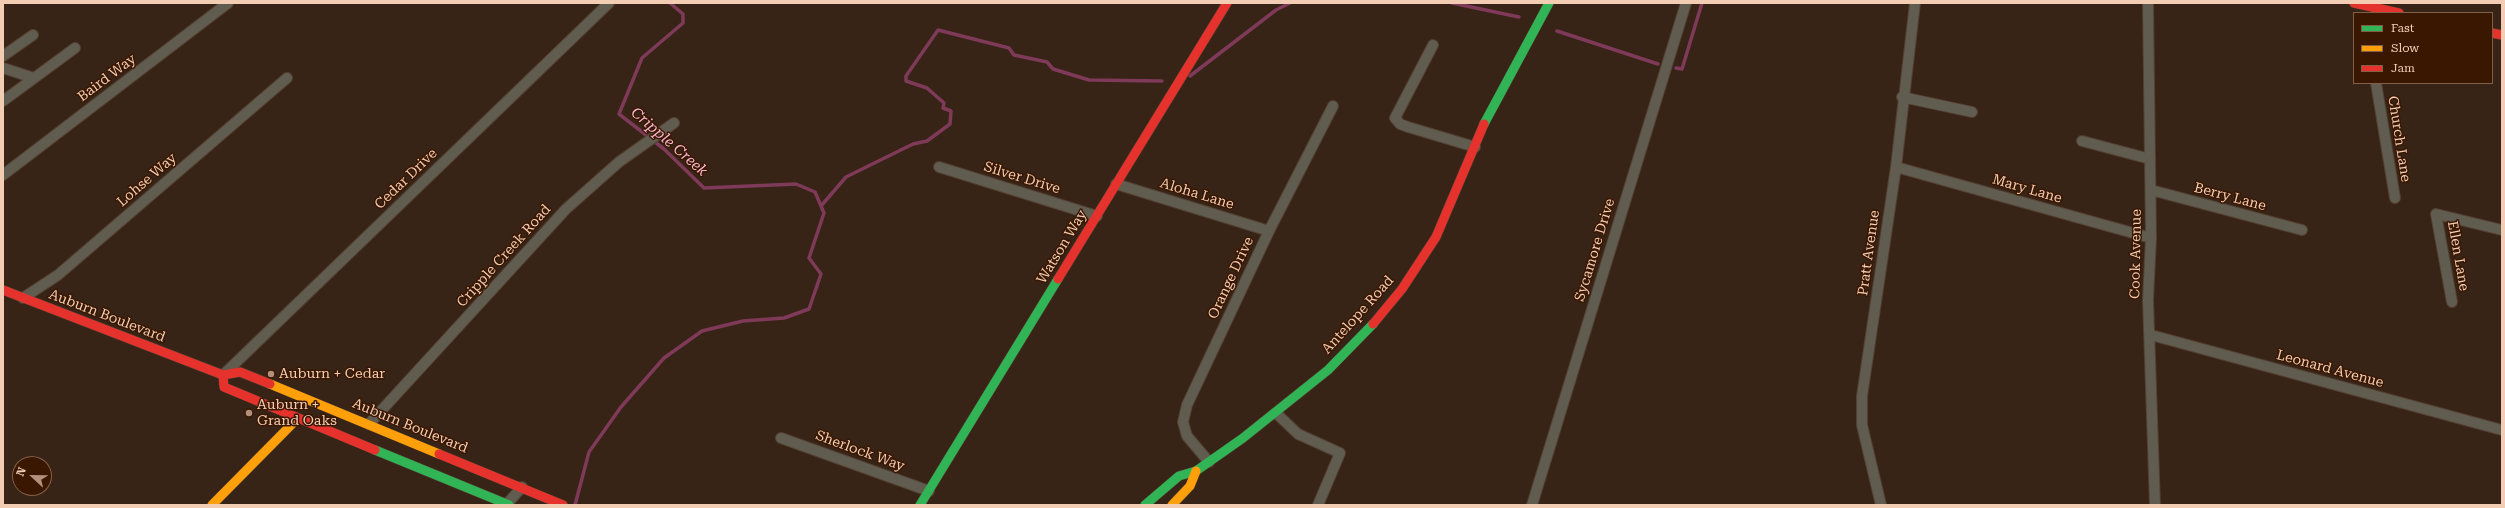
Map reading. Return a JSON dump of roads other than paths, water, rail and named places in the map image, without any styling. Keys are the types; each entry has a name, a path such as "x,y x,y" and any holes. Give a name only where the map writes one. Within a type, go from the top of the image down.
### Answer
{"main road":[{"name":"Watson Way","path":"920,505 1227,3"},
{"name":"Antelope Road","path":"1145,505 1179,476 1196,471 1276,413 1333,365 1374,323 1402,289 1436,237 1489,113 1549,3"},
{"path":"2354,3 2365,9 2390,12"},
{"name":"Auburn Boulevard","path":"3,290 223,375 240,372 313,404 369,424 563,505"},
{"path":"223,375 224,387 297,419 354,440 507,505"},
{"path":"212,505 297,419"},
{"name":"Antelope Road","path":"1172,505 1190,486 1196,471"}],"street":[{"name":"Baird Way","path":"3,174 228,3"},
{"name":"Cedar Drive","path":"223,375 609,3"},
{"name":"Sycamore Drive","path":"1532,505 1686,3"},
{"name":"Pratt Avenue","path":"1881,505 1866,446 1861,406 1896,167 1902,97 1915,3"},
{"name":"Cook Avenue","path":"2148,3 2151,190 2151,238 2148,300 2151,335 2155,505"},
{"path":"3,56 33,35"},
{"path":"1433,45 1396,118 1400,124 1408,127 1475,147"},
{"path":"3,101 76,48"},
{"path":"3,68 34,78"},
{"name":"Lohse Way","path":"23,298 58,275 286,78"},
{"name":"Church Lane","path":"2376,84 2395,198"},
{"path":"1902,97 1972,112"},
{"name":"Orange Drive","path":"1209,462 1187,436 1184,415 1269,231 1333,106"},
{"name":"Cripple Creek Road","path":"369,424 566,209 640,147 674,123"},
{"path":"2082,141 2150,159"},
{"name":"Silver Drive","path":"939,167 1097,216"},
{"name":"Mary Lane","path":"1896,167 2151,238"},
{"name":"Aloha Lane","path":"1116,184 1269,231"},
{"name":"Berry Lane","path":"2151,190 2302,230"},
{"name":"Ellen Lane","path":"2452,302 2436,214 2502,230"},
{"name":"Leonard Avenue","path":"2151,335 2502,430"},
{"path":"1276,413 1298,434 1340,453 1318,505"},
{"name":"Sherlock Way","path":"782,438 929,491"},
{"path":"507,505 522,487"}],"waterway":[{"name":"Cripple Creek","path":"670,3 683,14 683,23 642,58 619,114 664,149 704,188 796,184 815,192 821,206"},
{"path":"1190,76 1276,10 1290,3"},
{"path":"1452,3 1519,17"},
{"path":"1676,68 1682,69 1702,3"},
{"path":"821,206 846,177 913,144 927,141 950,124 951,111 943,108 944,103 927,88 906,81 906,76 938,30 1009,48 1014,55 1047,62 1053,69 1089,80 1162,81"},
{"path":"1557,31 1658,64"},
{"name":"Cripple Creek","path":"575,505 589,452 621,407 664,358 702,331 743,321 784,318 809,309 821,274 809,258 824,213 821,206"}],"place":[{"name":"Auburn + Cedar","path":"271,374"},
{"name":"Auburn + Grand Oaks","path":"249,413"}]}
